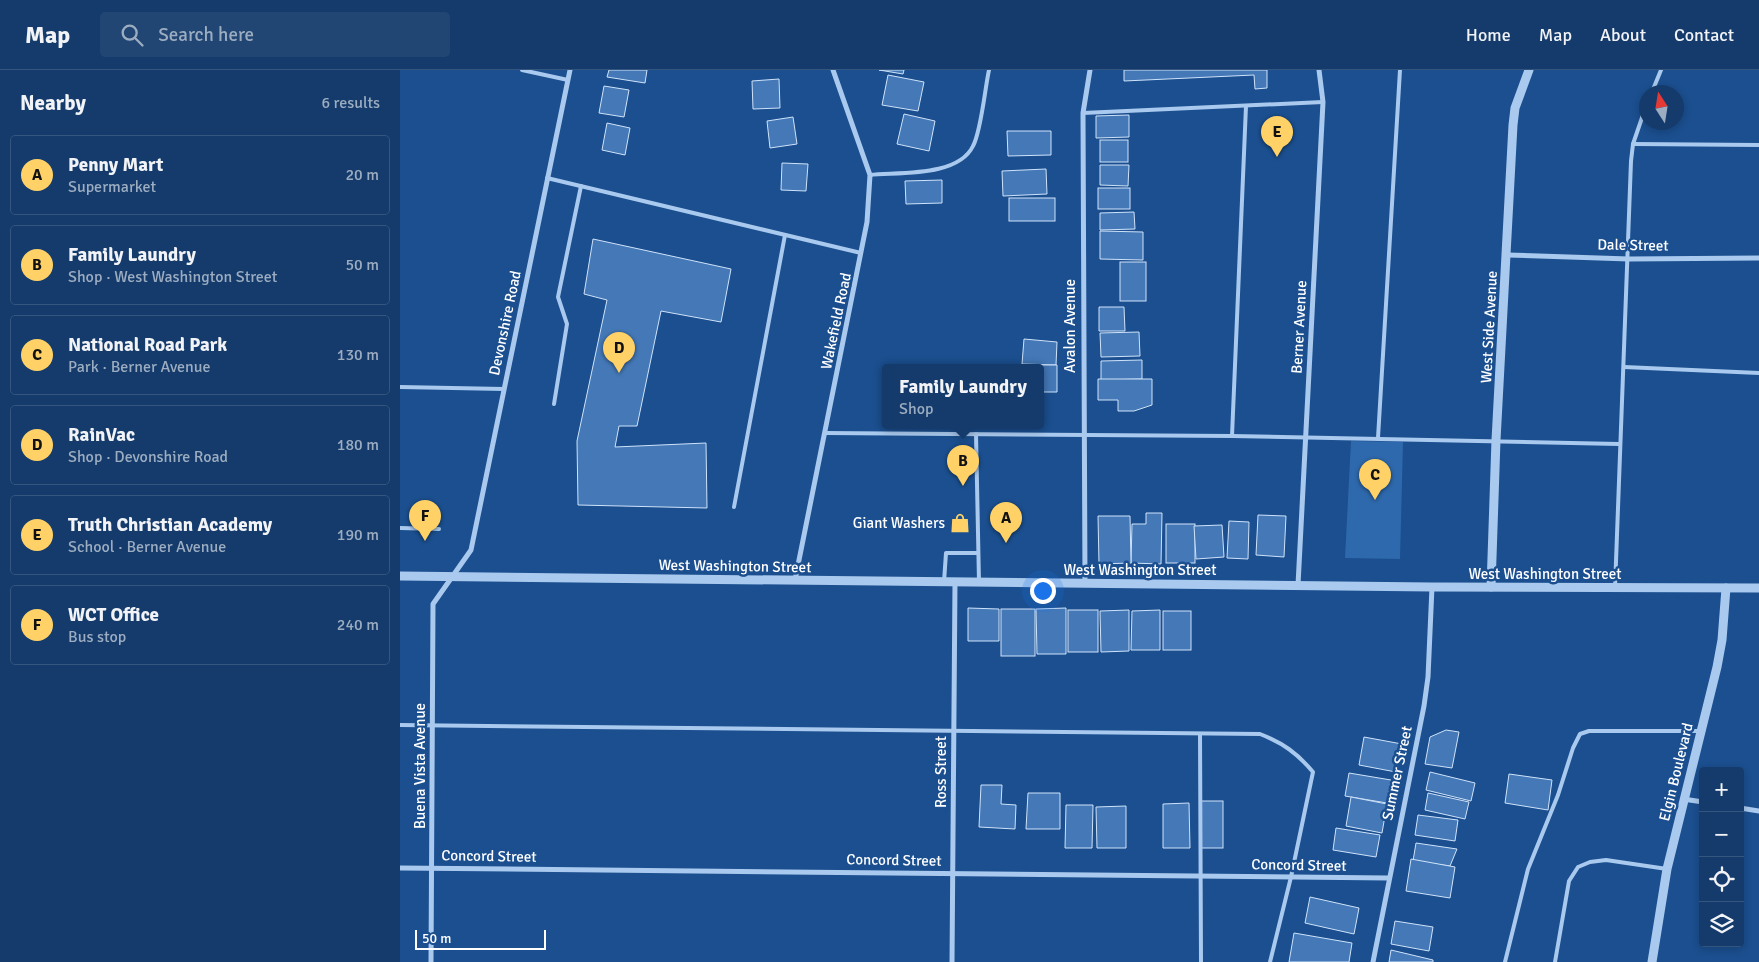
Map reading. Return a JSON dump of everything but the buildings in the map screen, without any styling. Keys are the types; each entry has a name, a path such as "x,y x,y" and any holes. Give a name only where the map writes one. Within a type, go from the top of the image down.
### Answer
{"street":[{"name":"Devonshire Road","path":"453,576 470,550 570,70"},
{"name":"Wakefield Road","path":"796,580 867,222 870,175 833,70"},
{"name":"Avalon Avenue","path":"1085,583 1082,435 1083,113 1090,70"},
{"name":"Berner Avenue","path":"1298,585 1323,102 1319,70"},
{"name":"West Side Avenue","path":"1491,587 1496,440 1515,108 1529,70"},
{"name":"Dale Street","path":"1507,255 1629,258 1759,258"},
{"name":"West Washington Street","path":"400,576 1432,587 1759,588"},
{"name":"Buena Vista Avenue","path":"431,962 433,604 453,576"},
{"name":"Ross Street","path":"952,962 955,582"},
{"name":"Summer Street","path":"1373,962 1388,878 1424,706 1432,587"},
{"name":"Elgin Boulevard","path":"1652,962 1667,869 1722,640 1726,588"},
{"path":"1683,799 1699,801"},
{"path":"1744,809 1759,811"},
{"name":"Concord Street","path":"400,868 1388,878"}],"lane":[{"path":"522,70 568,80"},
{"path":"870,175 944,169 966,157 974,145 989,70"},
{"path":"1378,438 1400,70"},
{"path":"1655,85 1661,70"},
{"path":"1083,113 1323,102"},
{"path":"1232,436 1246,106"},
{"path":"1615,588 1619,444 1633,144 1639,126"},
{"path":"1633,144 1759,144"},
{"path":"547,178 862,254"},
{"path":"554,404 567,324 558,297 581,186"},
{"path":"734,507 785,235"},
{"path":"1624,367 1759,373"},
{"path":"400,387 504,389"},
{"path":"825,433 1378,438 1619,444"},
{"path":"976,434 979,582"},
{"path":"400,528 439,529"},
{"path":"944,582 946,553 978,553"},
{"path":"400,725 1260,734 1280,742 1296,752 1313,772 1291,877 1270,962"},
{"path":"1504,962 1528,869 1580,734 1589,731 1700,731"},
{"path":"1200,734 1201,962"},
{"path":"1555,962 1569,881 1578,867 1590,862 1606,860 1667,869"}],"shaded area":[{"path":"1351,441 1403,442 1400,559 1345,558"}],"place":[{"name":"Truth Christian Academy","path":"1277,157"},
{"name":"RainVac","path":"619,373"},
{"name":"Family Laundry","path":"963,486"},
{"name":"National Road Park","path":"1375,500"},
{"name":"Giant Washers","path":"960,523"},
{"name":"WCT Office","path":"425,541"},
{"name":"Penny Mart","path":"1006,543"}]}
